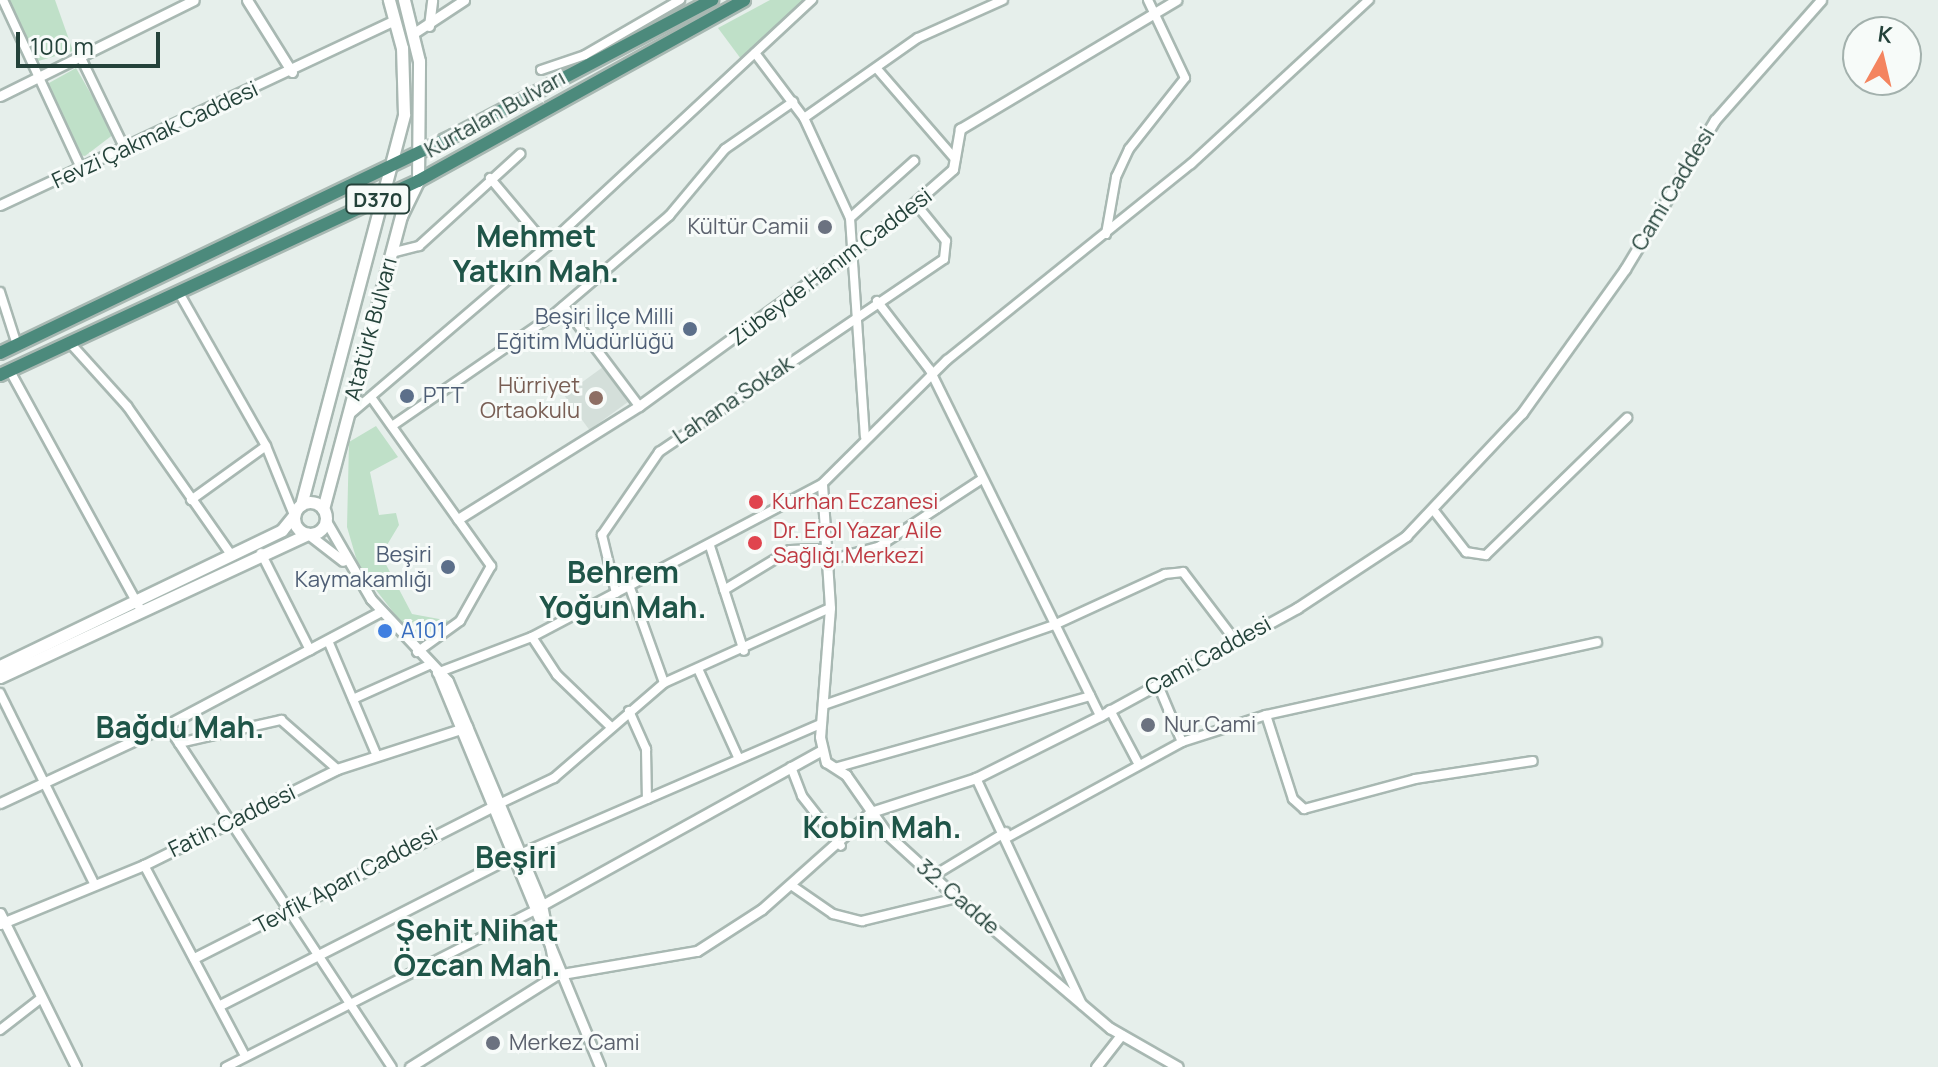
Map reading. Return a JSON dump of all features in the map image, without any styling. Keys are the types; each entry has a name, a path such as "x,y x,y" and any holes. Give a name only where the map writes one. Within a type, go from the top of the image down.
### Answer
{"highway":[{"name":"Kurtalan Bulvarı","path":"5,373 418,181 744,0"},
{"name":"Kurtalan Bulvarı","path":"0,353 415,152 702,2"}],"main road":[{"name":"Atatürk Bulvarı","path":"298,510 373,247 386,165 406,81 389,0"},
{"name":"Atatürk Bulvarı","path":"325,515 391,253 418,181 414,33 404,0"},
{"path":"298,510 325,515"},
{"path":"298,510 308,534"},
{"path":"0,666 135,597 282,530 298,510"},
{"path":"0,677 261,553 308,534 325,515"}],"street":[{"path":"3,0 35,80 82,170"},
{"path":"0,96 194,0"},
{"path":"247,0 292,72"},
{"path":"429,26 432,0"},
{"path":"414,33 429,26 464,0"},
{"path":"541,70 585,55 680,0"},
{"path":"348,416 373,400 547,246 812,0"},
{"path":"804,118 936,28 1003,0"},
{"path":"1106,234 1116,177 1129,149 1185,78 1148,0"},
{"name":"Zübeyde Hanım Caddesi","path":"458,519 639,406 916,204 941,184 955,159 960,129 1176,0"},
{"path":"353,699 532,637 710,546 822,484 865,436 932,381 947,360 1106,234 1369,0"},
{"name":"Cami Caddesi","path":"871,812 976,778 1158,685 1234,639 1297,608 1435,512 1522,413 1625,269 1715,120 1821,0"},
{"name":"Fevzi Çakmak Caddesi","path":"0,205 292,72 395,20"},
{"path":"755,53 804,118 850,218 857,246 852,269 860,310 865,436"},
{"path":"81,58 125,149"},
{"path":"878,70 955,159"},
{"path":"392,426 564,306 669,216 725,149 793,102"},
{"path":"391,253 419,246 490,178 520,154"},
{"path":"850,218 914,161"},
{"path":"490,178 547,246"},
{"name":"Lahana Sokak","path":"616,593 602,535 659,452 860,310 935,268 947,251 916,204"},
{"path":"178,291 266,446 298,510"},
{"path":"0,292 17,345"},
{"path":"877,301 932,381 1090,696 1137,761"},
{"path":"564,306 639,406"},
{"path":"70,343 127,406 230,553"},
{"path":"5,373 141,610"},
{"path":"373,400 491,566 460,621 417,652"},
{"path":"1435,512 1466,552 1486,555 1627,418"},
{"path":"191,500 266,446"},
{"path":"825,561 878,547 982,479"},
{"path":"226,1067 531,912 820,751 830,608 822,484"},
{"path":"325,515 346,564 381,611 435,672 499,804 542,905 556,975"},
{"path":"308,534 346,564"},
{"path":"710,546 744,651"},
{"path":"724,590 790,550 825,549"},
{"path":"261,553 310,650"},
{"path":"824,705 1054,625 1183,572 1234,639"},
{"path":"629,585 664,683"},
{"path":"499,804 554,778 664,683 744,651 830,608"},
{"path":"0,803 167,725 329,643 381,611"},
{"path":"532,637 611,727"},
{"path":"933,876 1137,761 1182,742 1266,715 1597,642"},
{"path":"329,643 377,756"},
{"path":"699,671 738,757"},
{"path":"1158,685 1182,742"},
{"path":"0,693 95,885"},
{"path":"838,767 1090,696"},
{"path":"629,711 646,749 647,799"},
{"path":"1266,715 1293,799 1304,809 1415,779 1533,761"},
{"path":"179,743 281,720 337,769"},
{"path":"222,1004 509,859 822,723"},
{"path":"167,725 286,911 392,1067"},
{"path":"462,729 489,809 556,975 600,1067"},
{"name":"Fatih Caddesi","path":"2,920 144,865 337,769 462,729"},
{"name":"32. Cadde","path":"820,751 838,767 871,812 957,898 1121,1035 1178,1067"},
{"path":"791,767 802,796 841,846"},
{"path":"976,778 1007,835 1082,1004"},
{"name":"Tevfik Aparı Caddesi","path":"194,958 499,804"},
{"path":"410,1067 556,975 697,951 841,846 871,812"},
{"path":"144,865 222,1004 245,1056"},
{"path":"791,885 833,914 862,921 957,898"},
{"path":"2,920 76,1067"},
{"path":"0,1030 40,999"},
{"path":"1096,1067 1121,1035"}],"shaded area":[{"name":"Hürriyet Ortaokulu","path":"603,367 628,402 589,430 564,395"}],"green space":[{"path":"7,0 55,0 73,51 35,62"},
{"path":"770,0 805,0 741,59 718,28"},
{"path":"76,68 114,134 85,156 75,154 47,93 49,83"},
{"path":"376,426 398,457 370,472 379,515 396,513 399,525 381,555 412,614 450,621 421,637 407,630 359,568 347,527 349,442"}],"place":[{"name":"Kültür Camii","path":"825,227"},
{"name":"Beşiri İlçe Milli Eğitim Müdürlüğü","path":"690,329"},
{"name":"PTT","path":"407,396"},
{"name":"Hürriyet Ortaokulu","path":"596,398"},
{"name":"Kurhan Eczanesi","path":"756,502"},
{"name":"Dr. Erol Yazar Aile Sağlığı Merkezi","path":"755,543"},
{"name":"Beşiri Kaymakamlığı","path":"448,567"},
{"name":"A101","path":"385,631"},
{"name":"Nur Cami","path":"1148,725"},
{"name":"Merkez Cami","path":"493,1043"}],"district":[{"name":"Mehmet Yatkın Mah.","path":"536,253"},
{"name":"Behrem Yoğun Mah.","path":"623,589"},
{"name":"Bağdu Mah.","path":"180,727"},
{"name":"Kobin Mah.","path":"882,827"},
{"name":"Beşiri","path":"516,857"},
{"name":"Şehit Nihat Özcan Mah.","path":"477,947"}]}
